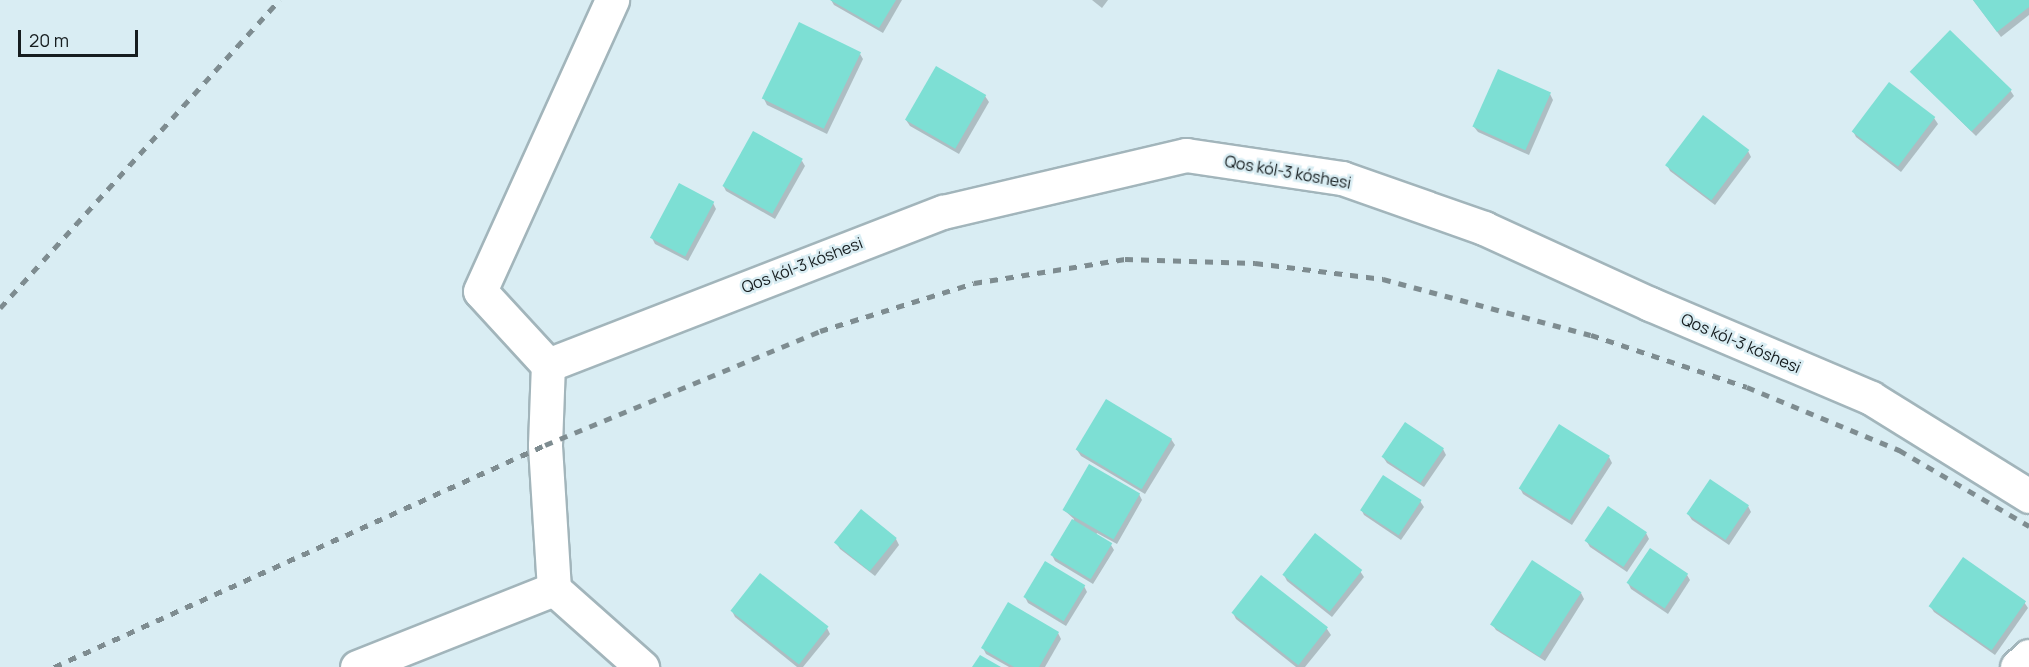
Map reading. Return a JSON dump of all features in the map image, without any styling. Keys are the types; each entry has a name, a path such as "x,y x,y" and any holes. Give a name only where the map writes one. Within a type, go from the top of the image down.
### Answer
{"street":[{"path":"612,0 480,291 548,365 545,445 554,589 642,667"},
{"name":"Qos kól-3 kóshesi","path":"548,365 943,212 1186,155 1342,178 1484,228 1650,304 1871,398 2029,496"},
{"path":"357,667 554,589"},
{"path":"2017,667 2029,656"}],"building":[{"path":"830,0 896,0 879,28"},
{"path":"1973,0 2029,0 2029,7 1997,32"},
{"path":"799,22 861,52 824,129 762,98"},
{"path":"1950,30 2012,90 1972,131 1910,72"},
{"path":"936,66 986,95 955,149 905,120"},
{"path":"1498,69 1551,93 1525,150 1472,127"},
{"path":"1889,82 1935,117 1898,166 1852,132"},
{"path":"1703,115 1749,150 1711,200 1665,165"},
{"path":"753,131 803,159 772,214 722,186"},
{"path":"679,183 714,202 685,257 650,238"},
{"path":"1106,399 1172,439 1142,489 1076,450"},
{"path":"1405,422 1444,448 1420,483 1382,457"},
{"path":"1559,424 1610,456 1570,520 1519,488"},
{"path":"1089,464 1140,493 1114,539 1062,510"},
{"path":"1383,475 1422,500 1399,535 1360,510"},
{"path":"1710,479 1749,505 1725,540 1687,514"},
{"path":"1608,506 1647,532 1623,567 1585,541"},
{"path":"861,509 897,538 870,571 834,542"},
{"path":"1072,519 1112,543 1091,579 1050,555"},
{"path":"1315,533 1362,570 1330,612 1282,575"},
{"path":"1650,548 1688,574 1665,609 1627,583"},
{"path":"1963,557 2026,601 1992,650 1929,606"},
{"path":"1532,560 1581,592 1540,657 1490,625"},
{"path":"1045,561 1085,585 1064,621 1023,597"},
{"path":"760,573 829,627 799,664 730,611"},
{"path":"1261,575 1328,627 1298,665 1231,613"},
{"path":"1008,602 1059,632 1039,667 1014,667 981,648"},
{"path":"980,655 1001,667 972,667"}],"railway":[{"path":"0,308 279,0"},
{"path":"54,667 545,445 820,331 974,283 1125,259 1255,263 1383,279 1591,335 1747,387 1899,450 2029,526"}]}
